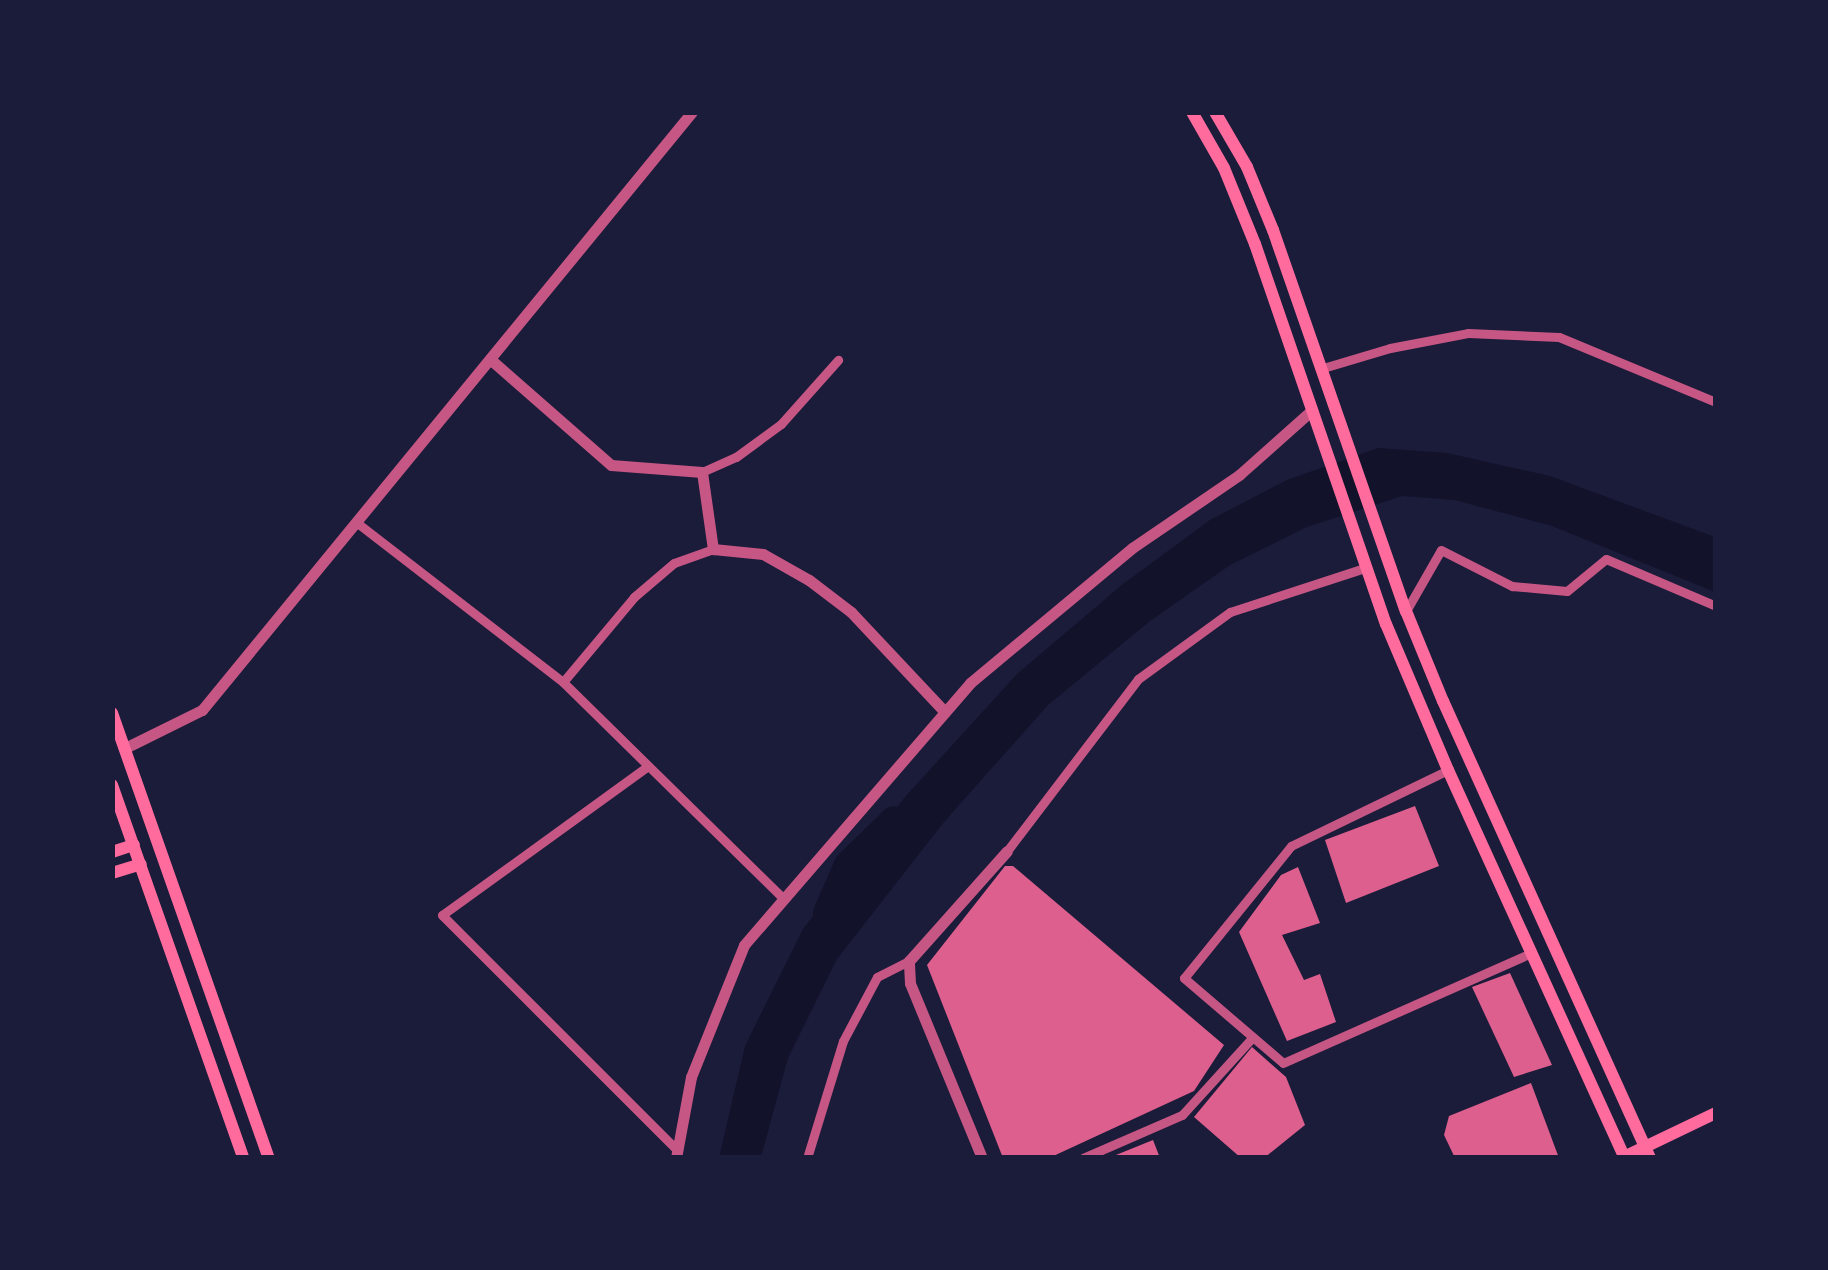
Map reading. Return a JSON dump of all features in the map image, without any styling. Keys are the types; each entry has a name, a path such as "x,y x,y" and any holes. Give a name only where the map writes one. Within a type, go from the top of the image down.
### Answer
{"main road":[{"path":"1192,112 1224,168 1256,244 1365,568 1448,770 1624,1157 1648,1153 1716,1113"},
{"path":"1215,112 1253,183 1406,611 1517,870 1648,1153"},
{"path":"112,713 268,1158"},
{"path":"112,785 243,1158"},
{"path":"112,852 134,845"},
{"path":"112,874 140,864"}],"street":[{"path":"125,748 202,710 692,112"},
{"path":"1322,368 1390,348 1468,333 1558,338 1716,402"},
{"path":"490,359 611,466 702,472 736,456 781,424 838,360"},
{"path":"677,1154 691,1077 744,945 970,682 1132,548 1239,475 1312,410"},
{"path":"702,472 713,549"},
{"path":"356,522 563,682 784,899"},
{"path":"563,682 634,597 674,563 713,549 763,554 809,580 850,612 944,712"},
{"path":"1406,611 1421,578 1441,550 1512,586 1567,591 1606,558 1716,606"},
{"path":"807,1158 842,1041 877,977 909,962 1007,851 1138,679 1230,612 1365,568"},
{"path":"648,766 442,915 677,1154"},
{"path":"1448,770 1292,846 1184,978 1282,1064 1531,953"},
{"path":"909,962 910,983 982,1158"},
{"path":"1082,1158 1182,1116 1253,1038"}],"shaded area":[{"path":"1378,448 1447,453 1550,476 1715,537 1715,592 1552,526 1455,500 1402,496 1307,527 1230,565 1150,621 1048,705 944,822 837,959 788,1058 761,1157 719,1158 745,1046 803,929 905,797 1017,674 1123,584 1210,520 1287,480"}],"building":[{"path":"1415,806 1439,866 1346,903 1325,840"},
{"path":"1005,866 1013,866 1224,1045 1194,1091 1049,1158 1003,1158 927,965"},
{"path":"1298,867 1320,923 1282,935 1304,980 1320,974 1336,1022 1287,1041 1239,932 1281,875"},
{"path":"1510,973 1552,1065 1514,1077 1472,987"},
{"path":"1252,1047 1286,1077 1305,1125 1264,1158 1241,1158 1194,1117"},
{"path":"1531,1083 1559,1158 1455,1158 1444,1135 1449,1116"},
{"path":"1153,1140 1160,1158 1111,1158 1111,1157"}],"waterway":[{"path":"827,913 848,865 894,820"}]}
